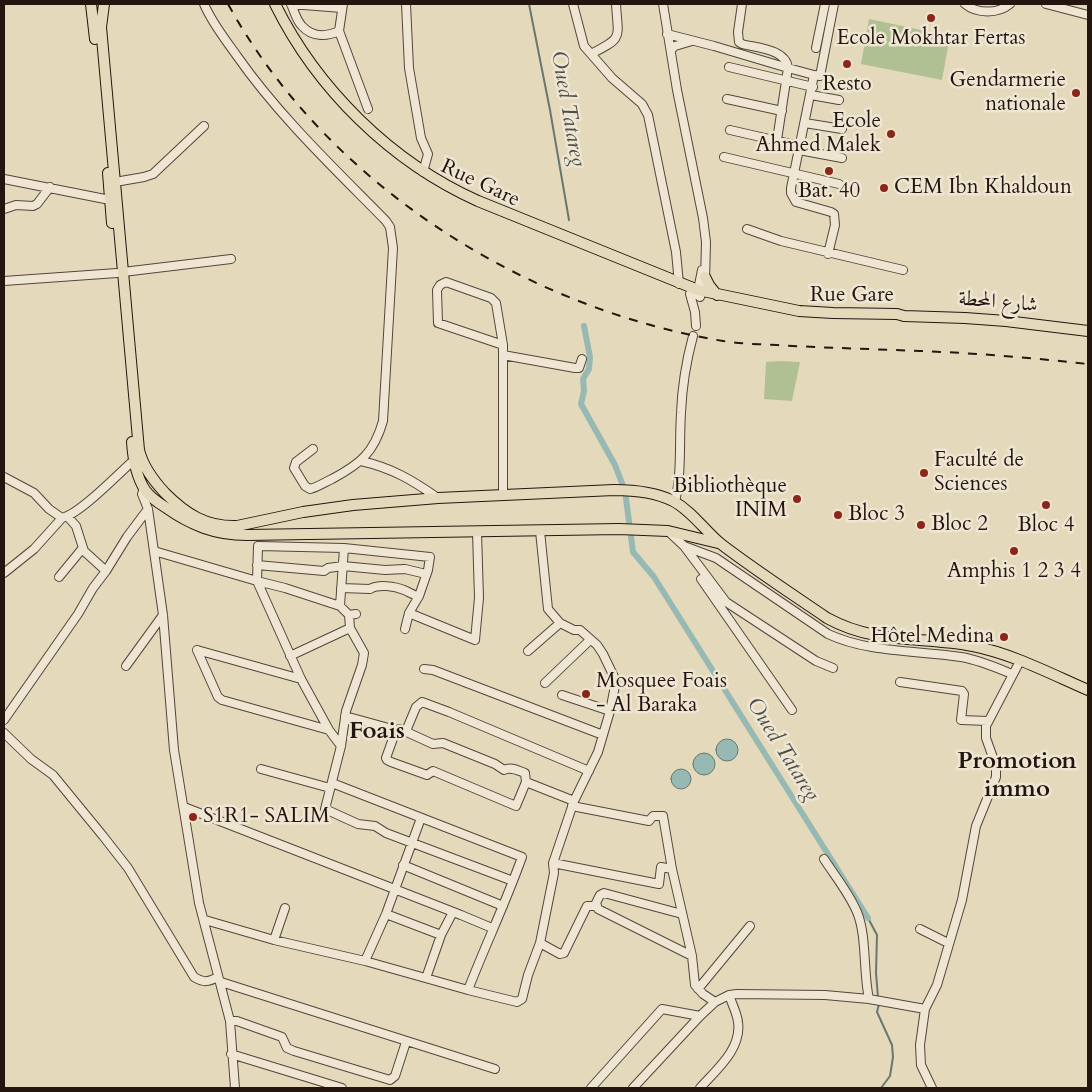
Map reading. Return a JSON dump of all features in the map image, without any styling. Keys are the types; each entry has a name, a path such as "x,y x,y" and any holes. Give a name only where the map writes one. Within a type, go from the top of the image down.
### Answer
{"main road":[{"path":"721,544 668,531 619,529 234,535 211,531 189,523 151,504 134,460 120,272 115,182 100,24 104,4 91,5 110,200 120,272 139,450 145,468 154,481 175,504 189,514 207,523 228,526 250,524 327,508 438,498 636,490 658,495 675,502 721,544 827,618 846,628 881,637 950,644 998,658 1088,697"},
{"name":"Rue Gare","path":"270,4 305,63 338,103 383,147 436,186 475,205 688,290 799,314 871,318 897,318 904,316"},
{"name":"Rue Gare","path":"274,4 309,60 341,100 386,144 423,172 456,192 688,290 799,311 897,314 904,316"},
{"path":"688,290 703,277 718,295"},
{"name":"شارع المحطة","path":"904,316 998,320 1088,331"},
{"path":"144,488 147,484 154,481"},
{"path":"151,504 163,490"},
{"path":"1016,667 1088,690"}],"street":[{"path":"204,4 216,26 254,80 296,129 390,227 393,248 383,421 374,444 361,461 320,485 308,489 294,470 294,466 296,462 314,449"},
{"path":"339,31 330,35 321,36 314,34 302,26 291,4 342,6 339,31 368,109"},
{"path":"406,4 409,68 421,138 428,154 423,172"},
{"path":"572,4 584,46 612,78 642,104 648,115 676,252 695,312 696,326"},
{"path":"591,54 616,39 618,34 616,4"},
{"path":"663,4 670,50 700,197 706,242 703,277"},
{"path":"742,4 738,32 739,42 777,53 786,60 788,68 787,81 777,140"},
{"path":"816,48 825,4"},
{"path":"667,34 820,76 834,4"},
{"path":"965,4 977,11 987,12 1006,7 1010,4"},
{"path":"1046,4 1088,15"},
{"path":"670,50 675,46 694,41"},
{"path":"729,68 787,81 839,100"},
{"path":"814,75 790,194 796,202 834,214 836,225 828,254"},
{"path":"726,99 782,111"},
{"path":"805,123 842,130"},
{"path":"115,182 144,178 153,174 204,126"},
{"path":"730,130 777,140 799,148 842,158"},
{"path":"724,157 839,184"},
{"path":"4,179 110,200"},
{"path":"4,209 16,205 33,206 37,204 50,187"},
{"path":"747,229 828,254 903,270"},
{"path":"4,281 120,272 232,259"},
{"path":"503,345 438,323 436,290 440,285 446,282 491,298 496,302 503,345 503,495"},
{"path":"675,502 680,475 680,414 683,382 693,336"},
{"path":"503,355 575,368 579,368 582,359"},
{"path":"4,574 34,549 65,518 134,460"},
{"path":"361,461 380,465 399,473 438,498"},
{"path":"4,477 34,493 49,509 76,526 82,549 106,571"},
{"path":"151,504 154,551 163,615 174,750 199,903 230,1020 235,1088"},
{"path":"4,720 78,614 93,588 151,504"},
{"path":"205,920 274,940 365,961 468,990 517,1002 522,998 540,943 554,873 553,863 573,803 589,771 603,735 616,680 597,645 580,630 574,630 560,623 548,609 540,531"},
{"path":"668,531 684,546 726,602 816,661 833,668"},
{"path":"409,613 475,640 479,598 477,532"},
{"path":"341,746 329,730 301,679 257,581 258,546 344,548 430,557 419,596 409,613 404,629"},
{"path":"684,546 716,558 828,634 845,642 867,647 969,659 1016,667 988,721 985,732 996,766 996,777 976,826 962,900 937,985 925,1009 920,1045 921,1065 932,1088"},
{"path":"340,606 344,548"},
{"path":"59,577 82,549"},
{"path":"154,551 285,588 340,606 353,614 350,628 364,654 345,716 341,746 325,807 327,811 358,824 376,826 386,833 513,881"},
{"path":"691,557 698,574 792,710"},
{"path":"257,565 324,571 328,568 343,566 385,570 405,569 426,574"},
{"path":"342,588 370,590 374,587 388,587 405,590 410,594 419,596"},
{"path":"126,666 163,615"},
{"path":"528,651 560,623"},
{"path":"290,656 350,628"},
{"path":"545,683 590,640"},
{"path":"301,679 196,650 218,697 222,700 329,730"},
{"path":"424,669 603,735"},
{"path":"900,682 962,691 964,694 961,720 988,721"},
{"path":"562,695 610,711"},
{"path":"406,731 418,704 425,703 589,771"},
{"path":"345,716 406,731 434,744 443,743 495,764 504,770 509,768 525,773 526,782 516,806 433,771 428,775 387,760 386,758 396,730"},
{"path":"4,733 31,759 53,775 128,868 194,976 201,981 206,982 220,979 406,1042 495,1069"},
{"path":"261,769 331,785 522,857 468,990"},
{"path":"526,782 573,803 649,821 654,816 663,816 672,869 692,956 695,985 715,1002"},
{"path":"184,807 492,928"},
{"path":"365,961 386,914 403,864 422,818"},
{"path":"824,859 857,912 863,936 869,1000"},
{"path":"553,863 659,884 660,867 672,869"},
{"path":"403,864 503,906"},
{"path":"596,906 598,898 604,893 682,914"},
{"path":"540,943 560,954 564,953 587,906 596,906 598,909 692,956"},
{"path":"274,940 285,908"},
{"path":"426,978 452,912"},
{"path":"386,914 441,936"},
{"path":"698,989 750,926"},
{"path":"920,929 948,943"},
{"path":"633,1088 700,1016 715,1002 729,995 817,995 869,1000 925,1009"},
{"path":"700,1088 727,1058 737,1040 738,1022 729,995"},
{"path":"591,1088 662,1009 700,1016"},
{"path":"230,1020 282,1037 287,1048 294,1051 390,1080 395,1076 406,1042"},
{"path":"231,1054 342,1088"}],"green space":[{"path":"869,19 950,36 942,80 861,64"},
{"path":"766,362 800,362 792,401 764,399"}],"water":[{"path":"727,739 735,742 738,750 735,758 727,761 719,758 716,750 719,742"},
{"path":"704,753 712,756 715,764 712,772 704,775 696,772 693,764 696,756"},
{"path":"681,769 688,772 691,779 688,786 681,789 674,786 671,779 674,772"}],"waterway":[{"name":"Oued Tatareg","path":"529,4 569,220"},
{"name":"Oued Tatareg","path":"584,326 590,357 589,369 583,379 584,391 581,404 615,465 625,491 633,552 654,577 868,918"},
{"name":"Oued Tatareg","path":"868,918 877,935 876,973 878,997"},
{"name":"Oued Tatareg","path":"879,1004 877,1012 892,1045 893,1057 890,1076 881,1088"}],"railway":[{"path":"228,4 269,69 319,128 375,181 437,227 504,267 575,300 648,324 729,342 962,353 1088,364"}],"place":[{"name":"Ecole Mokhtar Fertas","path":"931,18"},
{"name":"Resto","path":"847,64"},
{"name":"Gendarmerie nationale","path":"1076,93"},
{"name":"Ecole Ahmed Malek","path":"891,134"},
{"name":"Bat. 40","path":"829,171"},
{"name":"CEM Ibn Khaldoun","path":"884,188"},
{"name":"Faculté de Sciences","path":"924,473"},
{"name":"Bibliothèque INIM","path":"797,499"},
{"name":"Bloc 4","path":"1046,505"},
{"name":"Bloc 3","path":"838,515"},
{"name":"Bloc 2","path":"921,525"},
{"name":"Amphis 1 2 3 4","path":"1014,551"},
{"name":"Hôtel Medina","path":"1004,637"},
{"name":"Mosquee Foais - Al Baraka","path":"586,694"},
{"name":"S1R1- SALIM","path":"193,817"}],"district":[{"name":"Foais","path":"377,732"},
{"name":"Promotion immo","path":"1017,776"}]}
